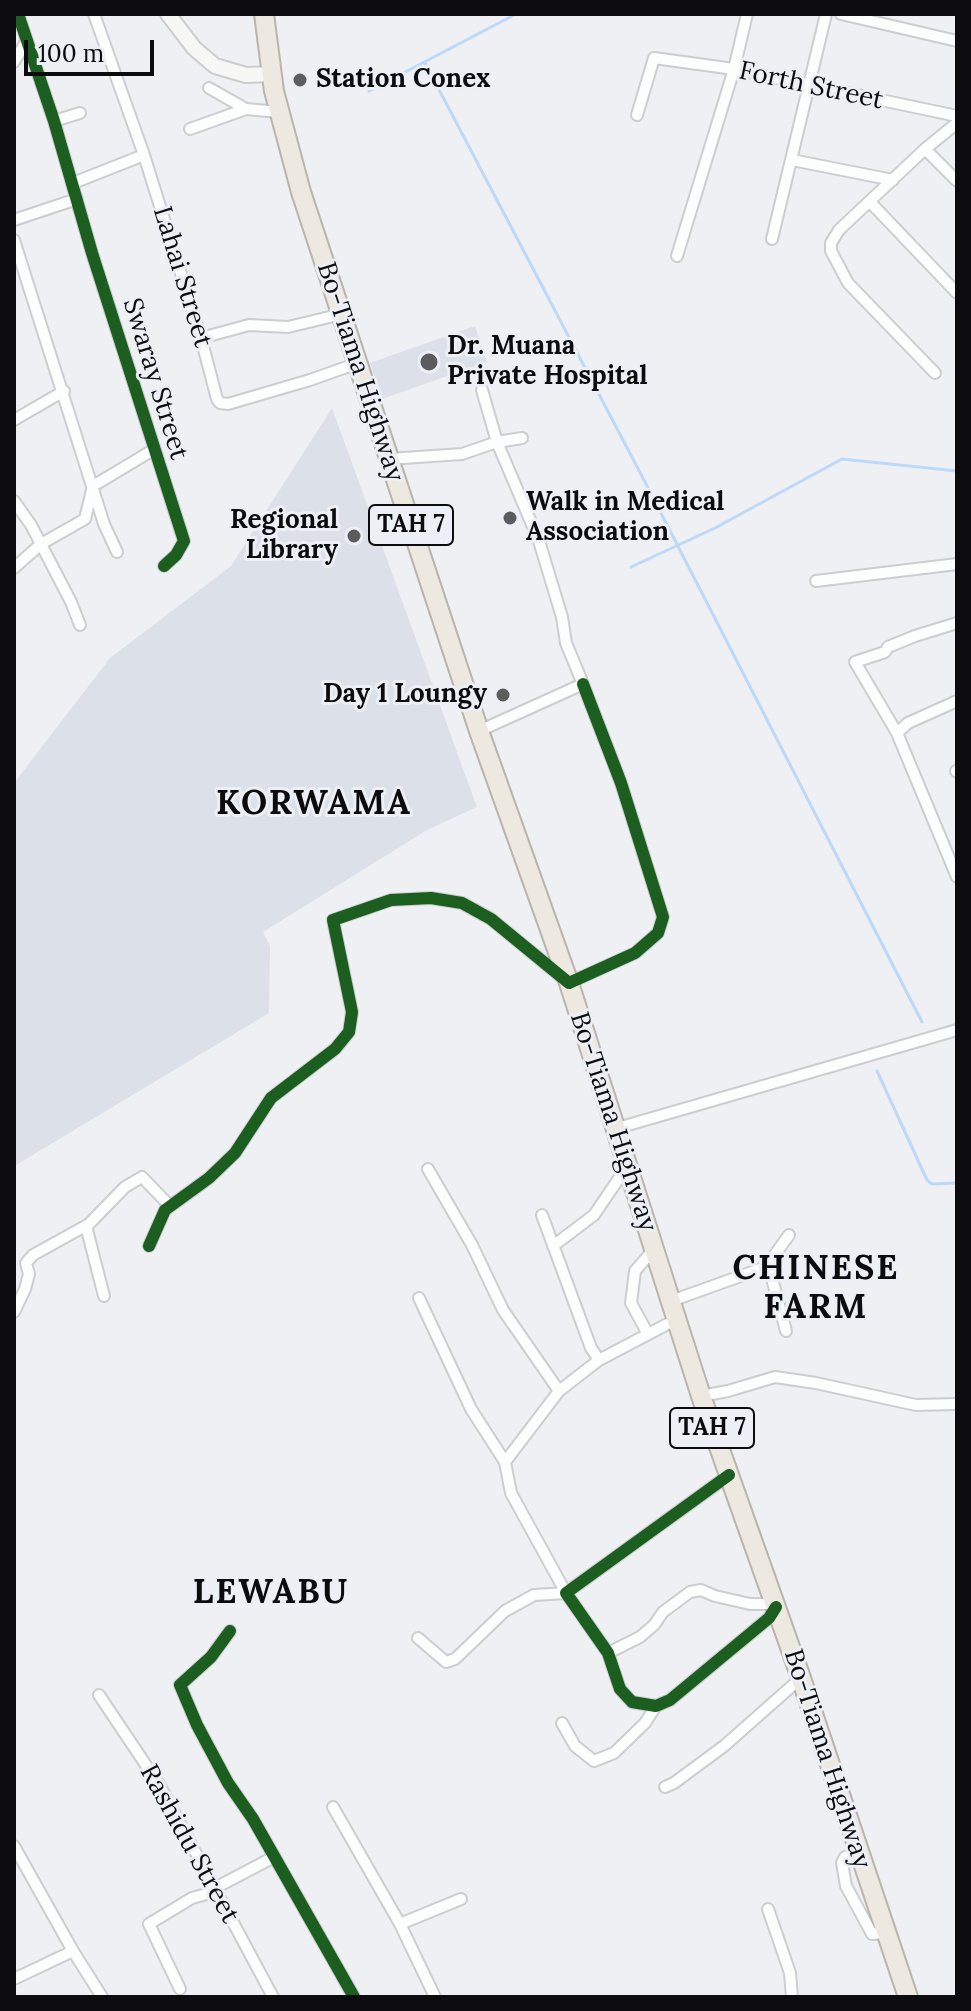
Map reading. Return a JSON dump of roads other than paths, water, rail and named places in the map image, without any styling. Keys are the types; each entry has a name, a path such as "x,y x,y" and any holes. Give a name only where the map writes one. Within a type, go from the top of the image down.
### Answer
{"highway":[{"name":"Bo-Tiama Highway","path":"264,14 279,112 301,192 479,731 569,983 701,1396 801,1678 908,1997"}],"main road":[{"path":"168,14 194,48 215,66 246,75 272,74"}],"street":[{"path":"18,14 73,183 144,155"},
{"name":"Lahai Street","path":"94,14 144,155 217,399 223,404 358,363"},
{"path":"677,256 734,69 747,14"},
{"path":"772,239 826,14"},
{"path":"841,14 957,41"},
{"path":"14,62 27,40"},
{"name":"Forth Street","path":"637,115 654,58 734,69 957,116"},
{"path":"209,88 246,109 279,112"},
{"path":"190,129 246,109"},
{"path":"54,121 80,113"},
{"path":"935,373 848,283 831,251 831,243 839,230 957,123"},
{"path":"925,149 957,181"},
{"path":"792,160 893,180"},
{"name":"Swaray Street","path":"73,183 153,450 184,541 176,555 164,566"},
{"path":"14,220 77,199"},
{"path":"870,202 957,293"},
{"path":"14,240 104,524 117,552"},
{"path":"201,338 249,325 288,327 342,314"},
{"path":"149,1246 165,1210 209,1178 235,1153 271,1098 335,1049 349,1032 352,1012 333,920 391,900 431,898 462,903 491,919 569,983 635,953 658,933 663,917 621,783 566,643 562,617 539,541 497,442 482,390"},
{"path":"14,420 64,391"},
{"path":"389,459 462,454 497,442 522,438"},
{"path":"14,568 41,544 85,519 93,486 153,450"},
{"path":"14,501 41,544 80,625"},
{"path":"816,581 957,564"},
{"path":"957,623 915,636 888,647 885,652 855,662 897,733 957,877"},
{"path":"479,731 583,684"},
{"path":"897,733 908,723 957,701"},
{"path":"614,1129 957,1030"},
{"path":"553,1246 594,1215 626,1168"},
{"path":"428,1169 472,1245 503,1310 559,1391"},
{"path":"14,1312 29,1274 26,1263 33,1255 86,1226 125,1187 142,1177 170,1206"},
{"path":"542,1215 591,1348 599,1360"},
{"path":"86,1226 104,1296"},
{"path":"505,1462 559,1391 599,1360 648,1334 674,1310 766,1267 789,1235"},
{"path":"648,1334 631,1303 635,1271 654,1249"},
{"path":"766,1267 770,1271 786,1331"},
{"path":"419,1298 471,1409 505,1462 511,1493 566,1593 608,1653 620,1689 632,1702 656,1706 670,1700 769,1618 775,1604 750,1604 701,1590 690,1592 663,1612 640,1637 608,1653"},
{"path":"701,1396 775,1377 916,1405 957,1404"},
{"path":"418,1638 446,1662 455,1659 505,1611 534,1595 566,1593 729,1475"},
{"path":"230,1631 211,1657 180,1685 228,1783 354,1997"},
{"path":"665,1787 724,1746 801,1678"},
{"name":"Rashidu Street","path":"99,1695 160,1786 273,1997"},
{"path":"562,1723 575,1746 594,1761 614,1753 645,1723 656,1706"},
{"path":"333,1807 400,1924 435,1997"},
{"path":"14,1846 102,1997"},
{"path":"180,1989 149,1924 192,1898 216,1890 274,1857"},
{"path":"400,1924 461,1899"},
{"path":"768,1909 790,1973 792,1997"},
{"path":"14,1979 73,1951"}],"waterway":[{"path":"369,91 516,14"},
{"path":"425,63 645,482 922,1022"},
{"path":"631,567 715,528 842,459 957,471"},
{"path":"877,1071 927,1180 932,1184 957,1183"}],"place":[{"name":"Station Conex","path":"300,80"},
{"name":"Dr. Muana Private Hospital","path":"429,362"},
{"name":"Walk in Medical Association","path":"510,518"},
{"name":"Regional Library","path":"354,536"},
{"name":"Day 1 Loungy","path":"503,695"}],"district":[{"name":"KORWAMA","path":"314,804"},
{"name":"CHINESE FARM","path":"816,1288"},
{"name":"LEWABU","path":"271,1593"}]}
